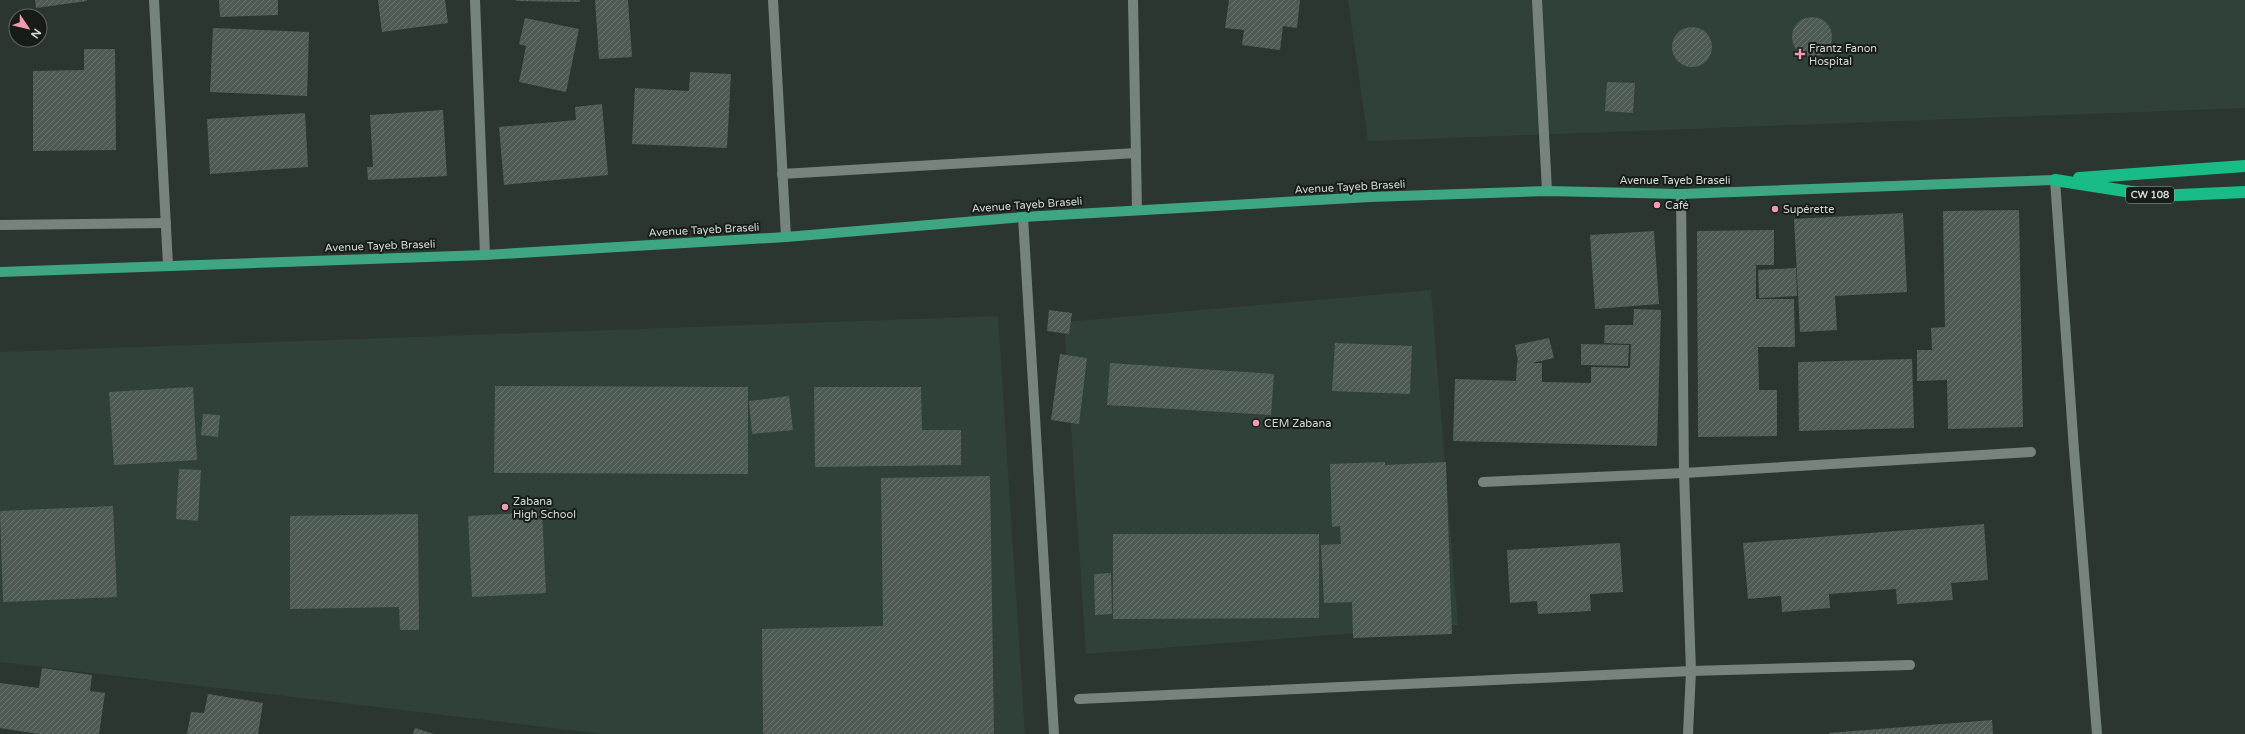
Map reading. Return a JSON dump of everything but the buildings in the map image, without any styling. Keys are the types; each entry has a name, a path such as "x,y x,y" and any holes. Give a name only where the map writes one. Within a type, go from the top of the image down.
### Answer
{"highway":[{"name":"CW 108","path":"2055,180 2245,166"},
{"name":"CW 108","path":"2055,180 2157,196 2245,192"}],"main road":[{"name":"Avenue Tayeb Braseli","path":"0,272 485,255 786,237 1022,217 1370,197 1547,191 1681,194 2055,180"}],"street":[{"path":"154,0 168,265"},
{"path":"475,0 485,255"},
{"path":"773,0 786,237"},
{"path":"1133,0 1137,210"},
{"path":"1537,0 1547,191"},
{"path":"782,174 1136,153"},
{"path":"2055,180 2074,450 2097,734"},
{"path":"1681,194 1684,473 1691,671 1688,734"},
{"path":"1022,217 1054,734"},
{"path":"0,225 166,223"},
{"path":"1483,482 1684,473 2031,452"},
{"path":"1079,699 1691,671 1910,665"}],"shaded area":[{"name":"Frantz Fanon Hospital","path":"1348,0 2245,0 2245,108 1368,141"},
{"name":"CEM Zabana","path":"1431,290 1458,625 1086,654 1064,322"},
{"name":"Zabana High School","path":"998,316 1025,734 603,734 0,662 0,352"}],"place":[{"name":"Frantz Fanon Hospital","path":"1800,54"},
{"name":"Café","path":"1657,205"},
{"name":"Supérette","path":"1775,209"},
{"name":"CEM Zabana","path":"1256,423"},
{"name":"Zabana High School","path":"505,507"}]}
